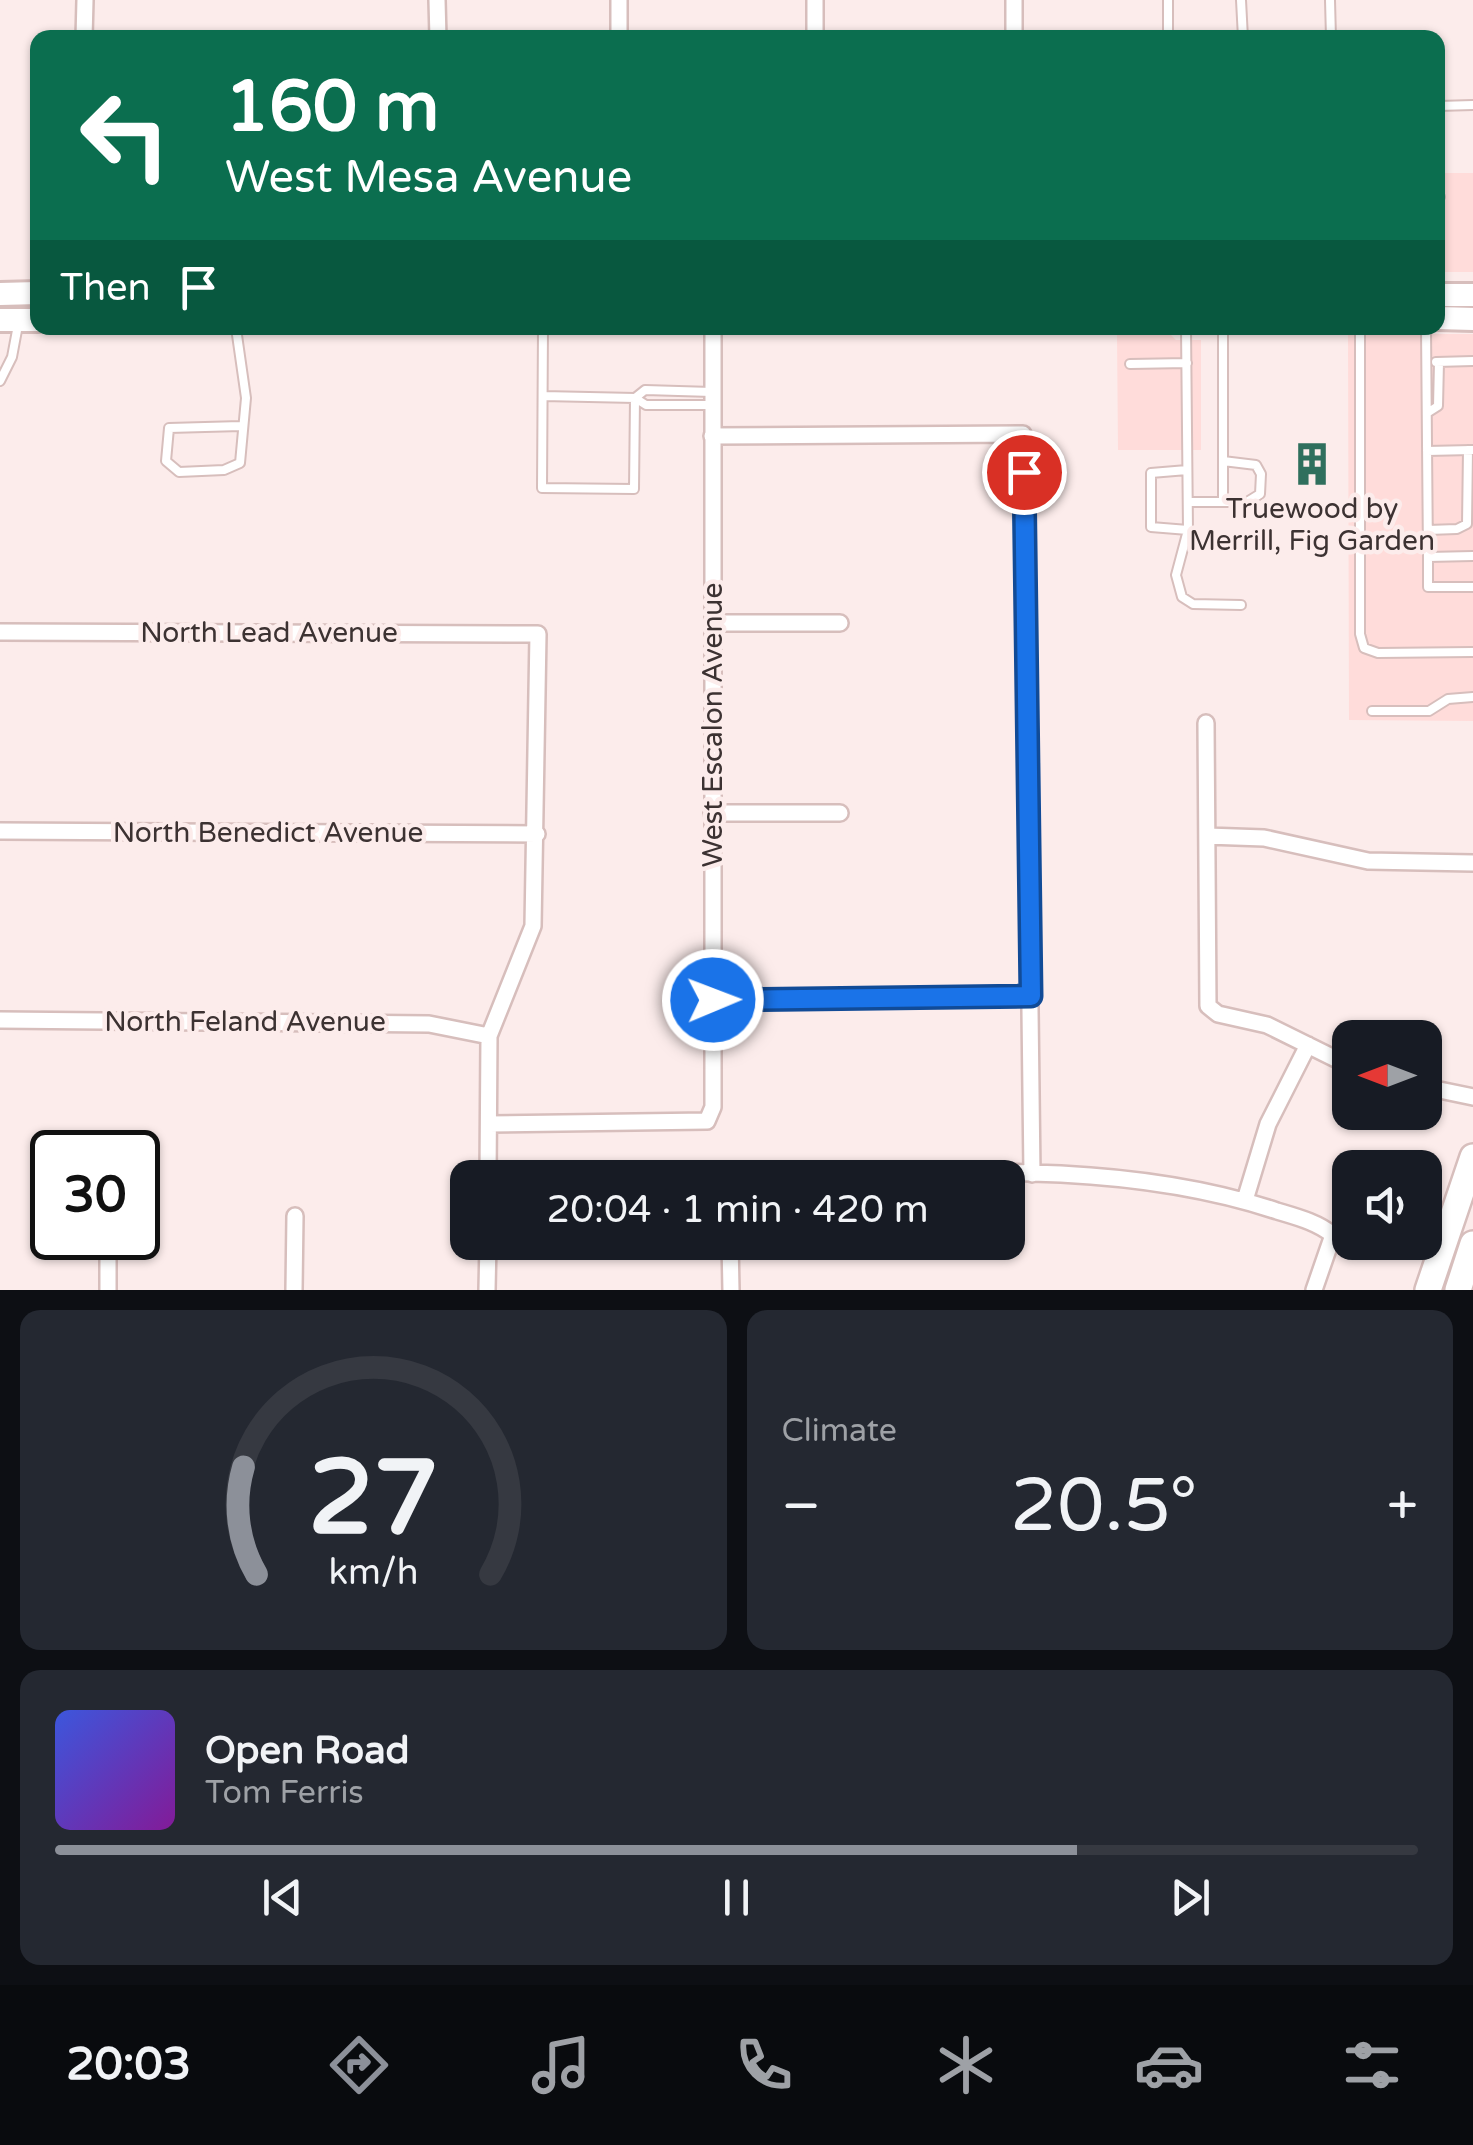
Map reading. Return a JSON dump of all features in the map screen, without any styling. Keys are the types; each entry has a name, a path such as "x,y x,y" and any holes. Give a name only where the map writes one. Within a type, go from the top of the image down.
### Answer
{"main road":[{"path":"0,294 30,293"},
{"path":"1445,295 1473,295"},
{"path":"1445,318 1473,319"},
{"path":"1428,1290 1473,1156"},
{"path":"1458,1290 1473,1244"}],"street":[{"path":"84,0 84,30"},
{"path":"437,0 438,30"},
{"path":"619,0 619,30"},
{"path":"815,0 815,30"},
{"path":"1014,0 1014,30"},
{"name":"West Escalon Avenue","path":"489,1124 707,1121 715,1096 713,335"},
{"path":"712,436 1023,434 1032,1174"},
{"path":"713,623 840,622"},
{"name":"North Lead Avenue","path":"0,632 538,634 537,834"},
{"path":"1206,723 1206,998 1212,1012 1267,1024 1332,1057"},
{"path":"712,814 840,813"},
{"name":"North Benedict Avenue","path":"0,832 537,834"},
{"path":"488,1160 489,1036 534,926 537,834"},
{"path":"1207,836 1264,838 1368,861 1473,862"},
{"path":"713,1000 1031,996"},
{"name":"North Feland Avenue","path":"0,1020 429,1024 489,1036"},
{"path":"1245,1200 1268,1124 1308,1046"},
{"path":"1442,1091 1473,1097"},
{"path":"1025,1174 1145,1182 1245,1200 1322,1226 1333,1235 1314,1290"},
{"path":"294,1290 295,1216"},
{"path":"108,1260 108,1290"},
{"path":"487,1290 488,1260"},
{"path":"730,1260 731,1290"}],"lane":[{"path":"1168,0 1168,30"},
{"path":"1242,0 1243,30"},
{"path":"1330,0 1331,30"},
{"path":"1445,106 1473,105"},
{"path":"0,381 17,340 19,320"},
{"path":"237,335 246,398 241,426 243,455 233,468 179,472 166,461 169,428 241,426"},
{"path":"543,335 542,488 634,488 635,398"},
{"path":"1186,335 1188,530 1176,575 1182,598 1193,604 1241,605"},
{"path":"1222,335 1224,502"},
{"path":"1360,335 1360,634 1364,648 1378,653 1473,652"},
{"path":"1426,335 1428,587 1473,586"},
{"path":"1426,362 1473,361"},
{"path":"1427,414 1438,406 1439,362"},
{"path":"1130,364 1186,363"},
{"path":"635,398 645,390 712,398"},
{"path":"543,396 635,398 646,405 712,398"},
{"path":"1427,451 1471,450 1467,524 1457,530 1428,530"},
{"path":"1188,502 1255,499 1261,474 1250,461 1223,461"},
{"path":"1188,470 1151,473 1151,527 1188,530"},
{"path":"1428,557 1473,556"},
{"path":"1372,711 1429,710 1448,699 1473,697"}],"shaded area":[{"path":"1445,173 1473,173 1473,272 1445,272"},
{"path":"1473,334 1473,721 1349,720 1348,335"},
{"path":"1117,335 1171,335 1176,340 1201,340 1201,450 1118,450"}],"place":[{"name":"Truewood by Merrill, Fig Garden","path":"1312,464"}],"route":[{"path":"713,1000 1031,996 1024,472"}]}
